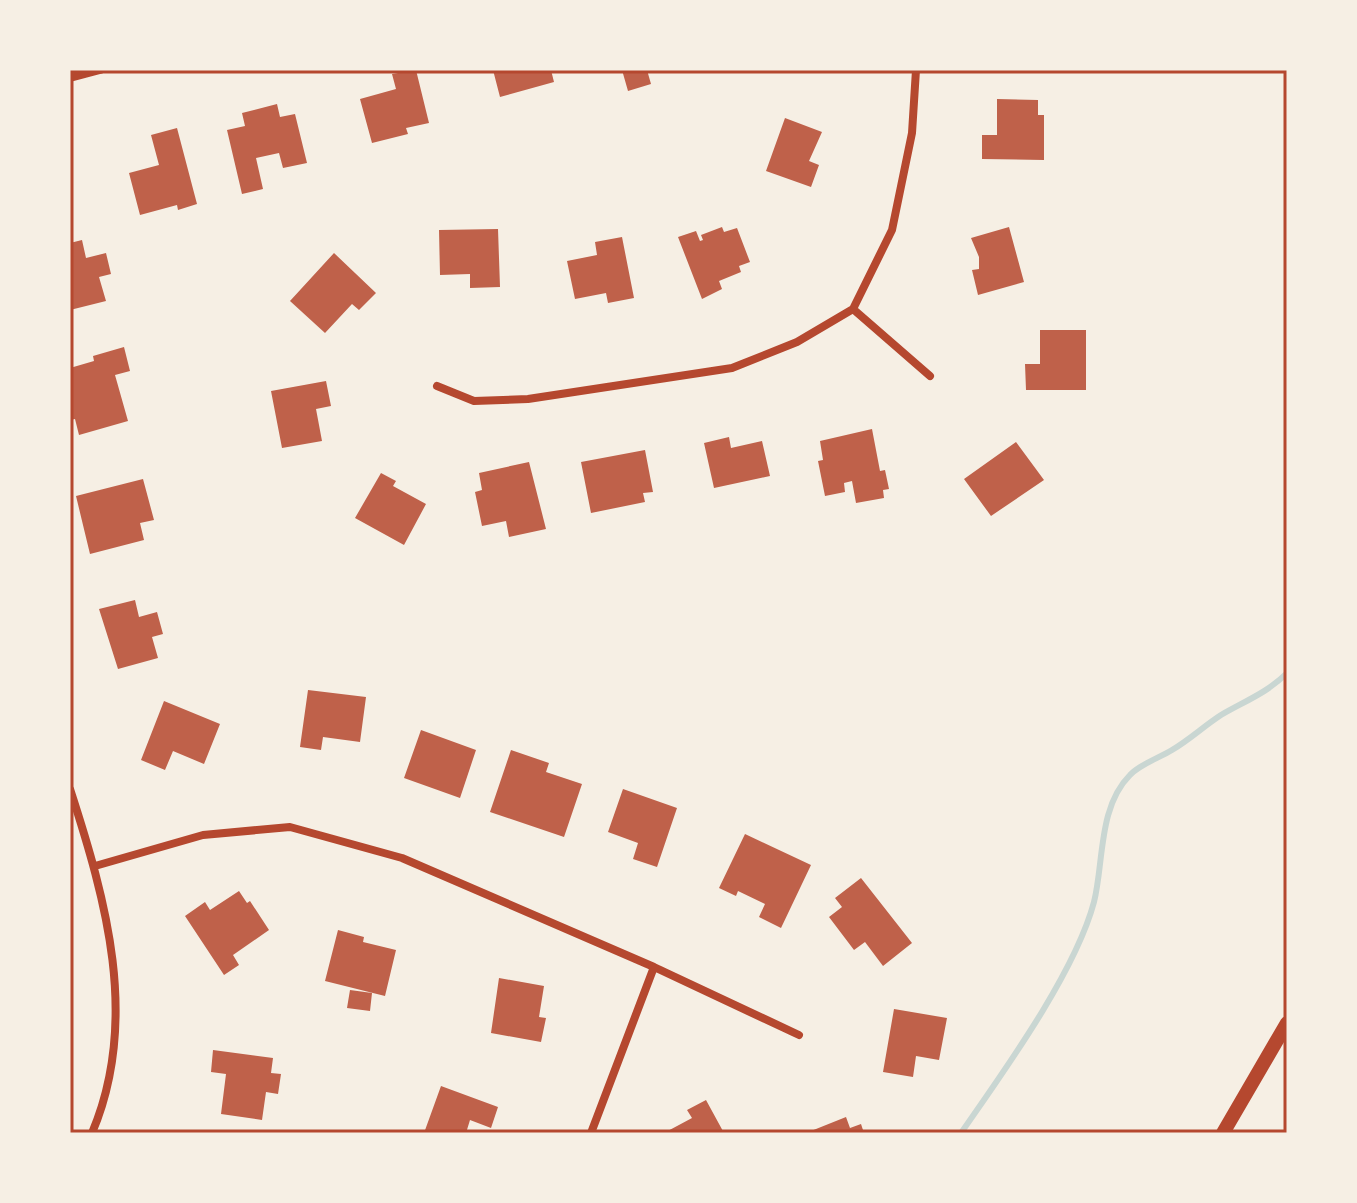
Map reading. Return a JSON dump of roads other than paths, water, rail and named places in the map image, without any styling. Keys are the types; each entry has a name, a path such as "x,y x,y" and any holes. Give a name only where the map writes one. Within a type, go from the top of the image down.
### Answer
{"street":[{"path":"70,78 100,70"},
{"path":"437,386 474,401 528,399 732,368 797,342 853,309 892,230 912,133 916,70"},
{"path":"853,309 930,376"},
{"path":"70,789 95,866 108,927 117,1014 116,1045 107,1098 92,1133"},
{"path":"95,866 203,835 290,827 402,858 654,967 799,1035"},
{"path":"591,1133 654,967"},
{"path":"1223,1133 1287,1023"}],"waterway":[{"path":"961,1133 1055,990 1085,930 1094,902 1107,819 1120,788 1139,768 1272,686 1287,673"}]}
